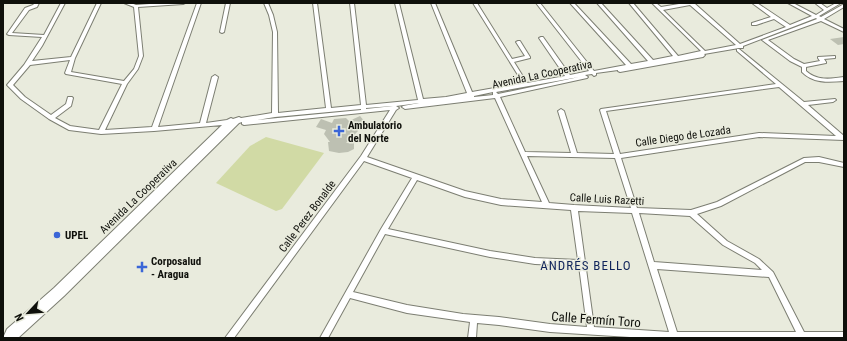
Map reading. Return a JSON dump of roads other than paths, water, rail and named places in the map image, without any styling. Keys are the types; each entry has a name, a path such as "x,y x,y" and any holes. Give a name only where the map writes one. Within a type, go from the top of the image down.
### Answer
{"street":[{"path":"37,3 35,6 27,10 9,34 45,36"},
{"path":"63,3 30,63 10,85 23,98 51,118 69,128 101,132 233,122"},
{"path":"99,3 73,58 68,73 126,83"},
{"path":"126,3 136,6 183,3"},
{"path":"154,129 199,3"},
{"path":"222,32 228,3"},
{"path":"266,3 271,15 275,32 275,115"},
{"path":"316,3 329,110"},
{"path":"352,3 363,109"},
{"path":"397,3 421,102"},
{"path":"432,3 471,97"},
{"path":"475,3 525,83"},
{"path":"538,3 593,73"},
{"path":"572,3 630,64"},
{"path":"599,3 650,61"},
{"path":"632,3 678,59"},
{"path":"654,3 703,51"},
{"path":"660,9 691,3 780,85 843,138"},
{"path":"754,3 788,26"},
{"path":"790,3 814,17 844,31"},
{"path":"816,3 827,10"},
{"name":"Avenida La Cooperativa","path":"10,338 15,336 61,294 233,122 471,97 593,73 630,64 678,59 703,51 740,48 788,26 814,17 839,3"},
{"name":"Avenida La Cooperativa","path":"495,93 525,83 740,48 821,19 844,5"},
{"path":"101,132 126,83 136,69 140,56 136,6"},
{"path":"754,24 775,17"},
{"path":"541,38 568,76"},
{"path":"764,40 804,66 805,73 818,80 844,79"},
{"path":"511,61 528,57 518,42"},
{"path":"804,66 824,62 820,58 833,57"},
{"path":"30,63 73,58"},
{"path":"203,124 215,77"},
{"path":"675,337 619,156 603,110 780,85"},
{"path":"495,93 547,204"},
{"name":"Avenida La Cooperativa","path":"395,106 471,97"},
{"path":"51,118 69,105 70,98"},
{"path":"802,104 834,100"},
{"name":"Calle Perez Bonalde","path":"229,338 363,158 395,106"},
{"name":"Avenida La Cooperativa","path":"6,338 10,332 57,290 233,122 275,115 329,110 363,109"},
{"path":"560,111 575,155"},
{"name":"Calle Diego de Lozada","path":"524,154 619,156 759,135 843,138"},
{"name":"Calle Luis Razetti","path":"363,158 465,194 494,200 547,204 574,208 691,213 719,204 804,160 817,159 844,166"},
{"path":"324,338 383,231 416,176"},
{"path":"574,208 580,263 591,330"},
{"path":"691,213 725,243 757,261 770,274 801,335"},
{"path":"383,231 490,254 535,261 580,263"},
{"path":"652,265 770,274"},
{"name":"Calle Fermín Toro","path":"349,294 407,309 550,328 675,337 801,335 844,336"},
{"path":"472,338 474,319"}],"place":[{"name":"Ambulatorio del Norte","path":"339,131"},
{"name":"UPEL","path":"57,235"},
{"name":"Corposalud - Aragua","path":"142,267"}],"district":[{"name":"ANDRÉS BELLO","path":"586,265"}]}
